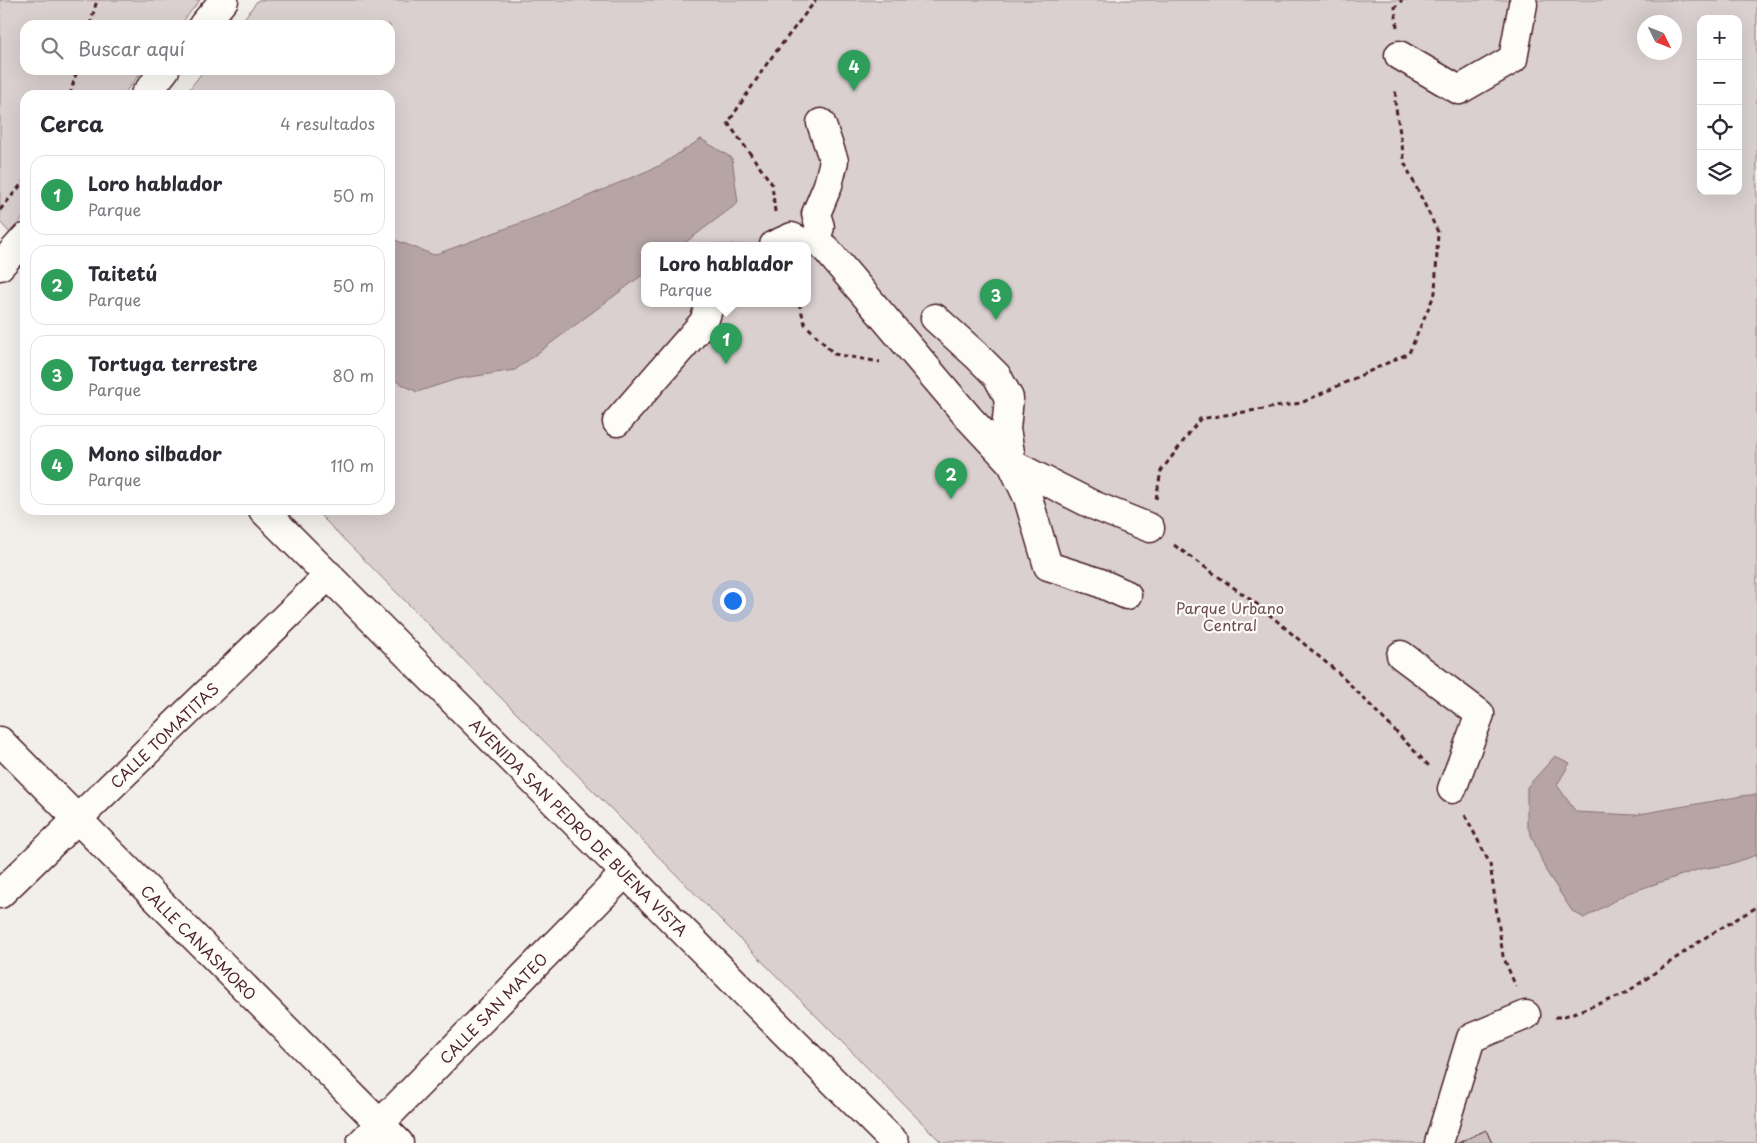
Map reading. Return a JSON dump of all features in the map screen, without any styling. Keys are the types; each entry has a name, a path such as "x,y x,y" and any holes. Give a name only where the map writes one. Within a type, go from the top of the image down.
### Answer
{"street":[{"path":"207,20 224,0"},
{"path":"1399,55 1459,90 1513,59 1523,4"},
{"path":"148,90 161,75"},
{"path":"815,241 820,227 816,214 828,185 834,161 821,123"},
{"path":"781,242 792,237 802,242 815,241 826,249 969,418 1012,464 1093,505 1150,528"},
{"path":"617,422 704,322 709,307"},
{"path":"934,318 978,356 997,376 1009,398 1006,429 1012,464 1028,498 1048,566 1098,582 1127,595"},
{"name":"AVENIDA SAN PEDRO DE BUENA VISTA","path":"268,515 895,1143"},
{"name":"CALLE TOMATITAS","path":"0,894 329,575"},
{"path":"1402,656 1480,714 1452,789"},
{"name":"CALLE CANASMORO","path":"0,741 390,1133"},
{"name":"CALLE SAN MATEO","path":"361,1143 390,1133 625,873"},
{"path":"1439,1143 1471,1038 1526,1015"}],"path":[{"path":"91,20 97,0"},
{"path":"776,242 772,184 728,123 768,62 816,0"},
{"path":"1402,0 1395,7 1399,55 1395,102 1405,164 1438,232 1435,293 1409,353 1301,403 1200,419 1161,471 1150,528 1258,605 1342,676 1452,789 1490,864 1503,956 1526,1015 1562,1017 1623,995 1706,936 1757,907"},
{"path":"71,90 76,75"},
{"path":"0,210 20,186"},
{"path":"800,307 805,324 834,354 882,362"}],"green space":[{"path":"0,0 200,0 184,20 20,20 20,75 139,75 127,90 20,90 20,221 10,233 0,222"},
{"name":"Parque Urbano Central","path":"258,0 1757,0 1757,1143 942,1143 320,515 395,515 395,90 189,90 200,75 395,75 395,20 243,20"}],"shaded area":[{"path":"701,139 732,158 738,203 686,242 641,242 641,276 515,370 457,379 417,392 395,381 395,240 434,255 553,211 661,165"},
{"path":"1555,756 1570,763 1557,785 1576,812 1634,815 1757,795 1757,855 1727,865 1700,869 1628,893 1584,918 1572,911 1546,871 1527,825 1527,787"}],"building":[{"path":"1486,1130 1492,1143 1458,1143"}],"place":[{"name":"Mono silbador","path":"854,91"},
{"name":"Tortuga terrestre","path":"996,320"},
{"name":"Loro hablador","path":"726,364"},
{"name":"Taitetú","path":"951,499"}]}
